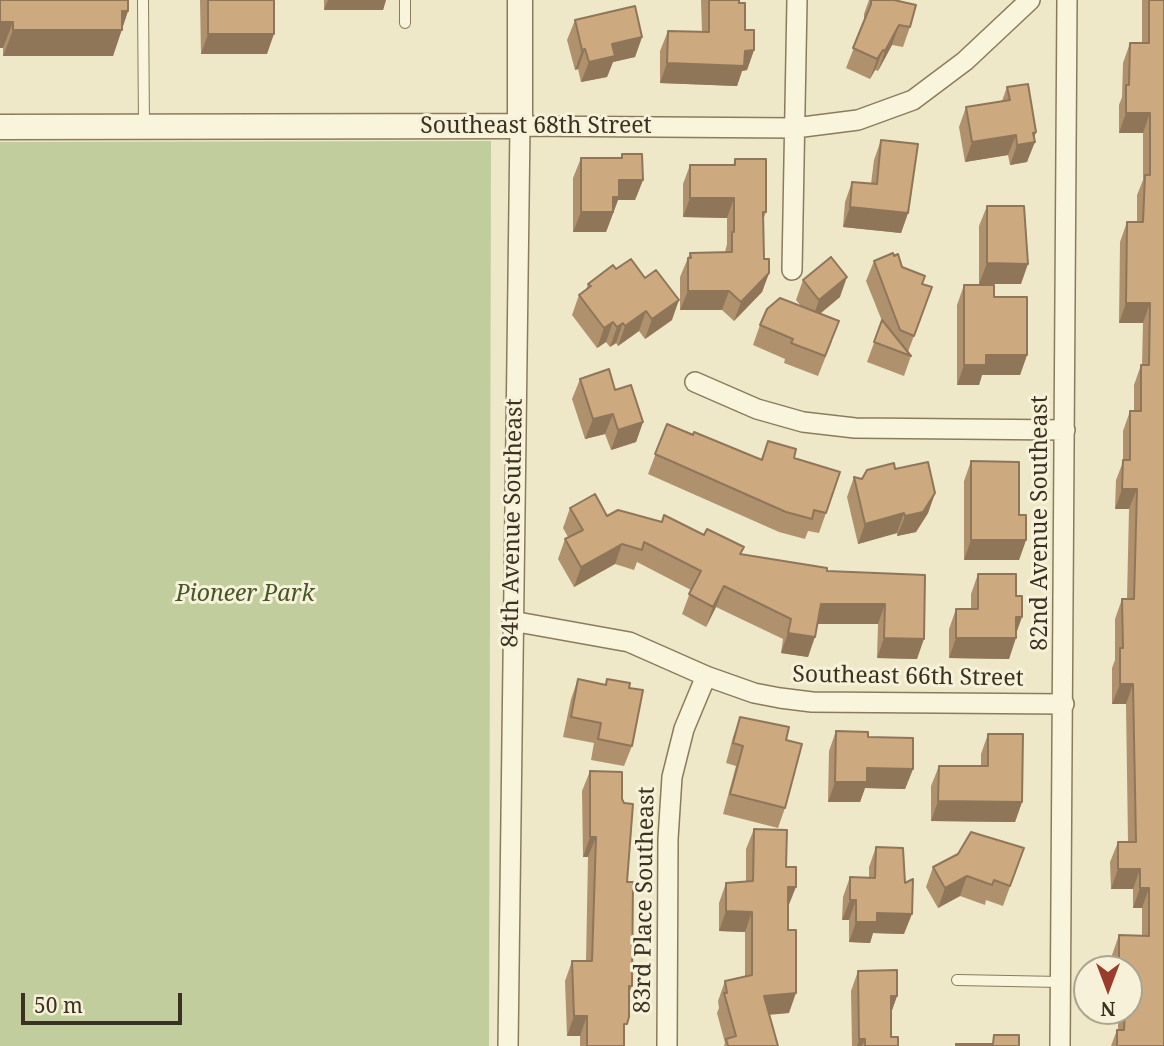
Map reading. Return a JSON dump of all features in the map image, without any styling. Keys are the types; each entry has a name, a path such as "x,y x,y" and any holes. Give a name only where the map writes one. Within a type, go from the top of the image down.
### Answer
{"street":[{"name":"84th Avenue Southeast","path":"508,1046 520,0"},
{"path":"792,270 797,0"},
{"name":"Southeast 68th Street","path":"0,127 795,128 858,120 913,100 965,61 1030,0"},
{"name":"82nd Avenue Southeast","path":"1059,1046 1064,704 1067,0"},
{"path":"695,382 757,409 803,422 855,428 1065,430"},
{"name":"Southeast 66th Street","path":"512,621 629,642 706,676 754,693 812,702 1064,704"},
{"name":"83rd Place Southeast","path":"667,1046 668,839 672,777 684,729 706,676"}],"lane":[{"path":"143,0 144,126"},
{"path":"405,0 405,23"},
{"path":"957,980 1060,982"}],"green space":[{"name":"Pioneer Park","path":"491,141 489,1046 0,1046 0,142"}],"building":[{"path":"0,0 128,0 128,11 122,11 122,30 13,30 13,22 0,22"},
{"path":"208,0 274,0 274,34 208,34"},
{"path":"709,0 739,0 739,3 745,3 745,30 754,30 754,50 745,51 744,66 667,63 668,31 709,32"},
{"path":"871,0 894,0 916,5 910,27 899,25 885,51 883,50 877,59 853,48"},
{"path":"1149,0 1164,0 1164,1046 1117,1046 1117,1030 1124,1030 1124,1025 1143,1025 1143,955 1119,955 1119,935 1149,936 1149,888 1140,888 1140,869 1118,869 1118,842 1136,842 1133,684 1120,684 1120,648 1123,648 1122,599 1134,599 1137,489 1122,489 1123,460 1130,460 1130,411 1141,411 1141,365 1149,365 1150,303 1126,303 1127,222 1143,222 1145,175 1150,175 1150,113 1126,113 1126,85 1129,85 1130,43 1149,43"},
{"path":"635,6 642,37 612,44 615,56 589,62 585,49 582,50 575,20"},
{"path":"1028,84 1036,132 1033,133 1035,142 1017,145 1016,135 972,142 966,107 1010,100 1007,87"},
{"path":"881,140 918,144 908,213 850,207 852,182 877,184"},
{"path":"622,154 642,154 643,180 619,180 619,197 613,197 613,212 581,212 581,158 622,158"},
{"path":"735,159 766,159 764,259 769,259 769,273 741,302 729,291 688,291 690,253 732,252 734,232 734,198 690,198 690,165 735,165"},
{"path":"987,206 1024,206 1028,264 987,263"},
{"path":"893,253 894,256 898,254 902,267 925,276 922,284 932,287 914,336 900,330 874,261"},
{"path":"831,257 847,277 819,300 803,280"},
{"path":"631,259 645,278 656,270 679,300 652,319 646,311 625,326 623,323 617,327 613,322 604,328 579,295 591,286 588,284 613,265 616,269"},
{"path":"964,285 994,285 994,297 1027,297 1027,355 986,355 986,365 964,365"},
{"path":"780,298 839,321 825,356 791,343 793,339 760,325 767,309"},
{"path":"882,320 911,356 874,342"},
{"path":"609,369 615,390 631,385 643,422 618,430 613,414 593,419 580,379"},
{"path":"667,424 762,460 768,441 796,449 794,458 840,472 826,513 814,510 812,519 786,512 655,454"},
{"path":"971,461 1019,462 1019,515 1026,515 1026,540 971,540"},
{"path":"928,462 935,493 923,512 905,516 904,513 865,524 854,477 862,479 867,470 894,463 895,469"},
{"path":"595,494 607,516 618,510 662,522 664,515 704,535 707,529 744,547 740,554 827,568 827,571 925,575 924,639 884,638 885,604 821,604 815,637 788,633 791,619 724,586 713,607 689,594 701,571 644,542 642,550 622,544 581,567 565,539 583,530 570,508"},
{"path":"978,574 1016,574 1016,596 1022,596 1022,617 1016,617 1016,638 956,638 956,609 978,609"},
{"path":"578,679 606,685 607,679 630,683 629,688 643,690 632,746 598,739 601,723 571,717"},
{"path":"740,717 789,727 786,740 802,744 785,808 730,794 743,746 733,743"},
{"path":"836,731 868,732 868,737 913,738 913,769 867,768 867,782 835,782"},
{"path":"988,734 1023,734 1022,802 938,801 939,766 988,766"},
{"path":"590,771 622,772 622,799 624,803 633,804 627,882 633,882 632,986 629,986 629,1017 627,1024 624,1024 624,1046 587,1046 587,1016 574,1016 572,961 592,961 596,837 590,837"},
{"path":"754,829 787,830 786,867 796,867 796,887 788,887 788,930 796,930 796,993 764,996 778,1046 728,1046 726,1039 736,1036 724,993 727,993 725,981 752,975 752,912 726,911 726,883 753,881"},
{"path":"971,832 1024,848 1010,886 994,880 992,885 967,876 945,888 933,867 958,854"},
{"path":"876,847 903,848 905,883 913,879 912,914 877,913 877,922 856,922 856,900 850,900 850,877 875,878"},
{"path":"897,970 897,996 891,996 891,1037 898,1037 898,1046 865,1046 865,1039 859,1039 858,971"},
{"path":"994,1035 1019,1035 1019,1046 956,1046 993,1044"}]}
